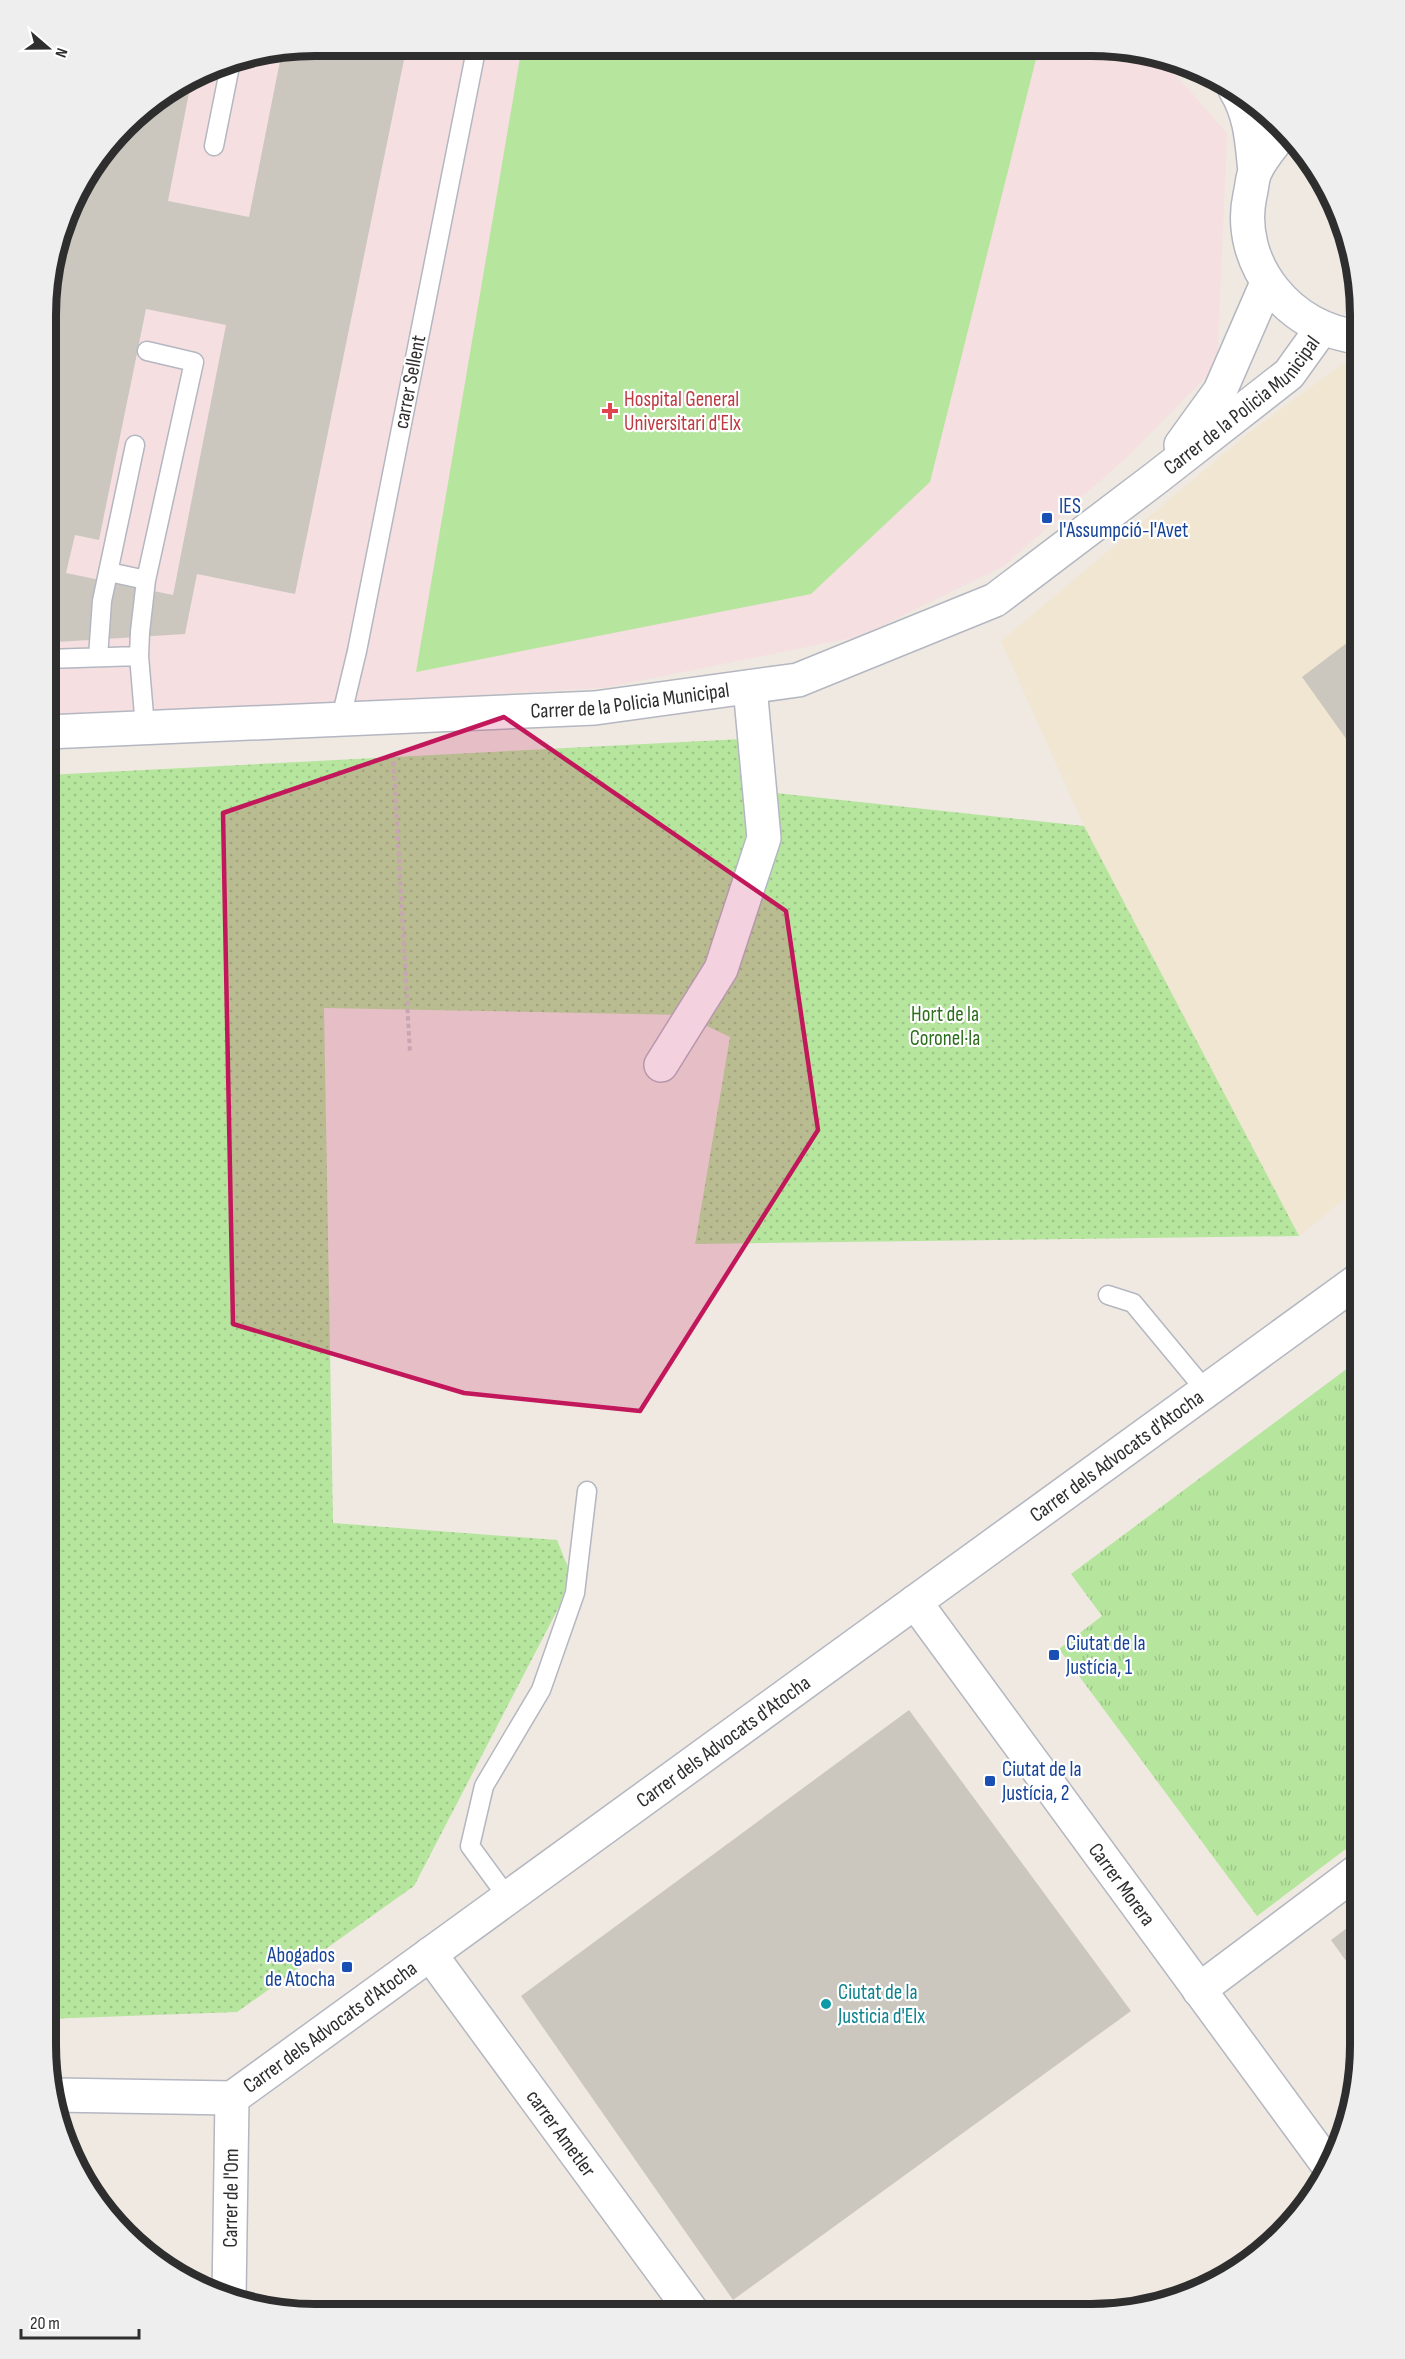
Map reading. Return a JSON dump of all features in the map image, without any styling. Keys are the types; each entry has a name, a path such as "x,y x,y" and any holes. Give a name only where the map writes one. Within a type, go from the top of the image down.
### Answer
{"street":[{"path":"1243,105 1251,128 1255,172 1247,209 1251,247 1267,284 1290,309 1322,328 1350,335"},
{"path":"1255,172 1279,137"},
{"name":"Carrer de la Policia Municipal","path":"1156,478 1220,391 1267,284"},
{"name":"Carrer de la Policia Municipal","path":"56,732 595,708 798,680 995,600 1289,374 1322,328"},
{"path":"661,1065 721,969 764,838 750,687"},
{"name":"Carrer dels Advocats d'Atocha","path":"60,2095 232,2098 1350,1286"},
{"name":"Carrer Morera","path":"915,1602 1323,2159"},
{"path":"1199,1990 1350,1877"},
{"name":"carrer Ametler","path":"430,1954 686,2304"},
{"name":"Carrer de l'Om","path":"229,2289 232,2098"}],"lane":[{"name":"carrer Sellent","path":"341,718 360,640 475,56"},
{"path":"214,146 229,70"},
{"path":"145,727 139,656 146,580 194,362 147,351"},
{"path":"98,657 102,601 135,445"},
{"path":"109,572 146,580"},
{"path":"56,659 139,656"},
{"path":"1108,1295 1133,1303 1206,1391"},
{"path":"508,1898 470,1846 484,1786 541,1690 576,1593 587,1491"}],"path":[{"path":"391,717 410,1053"}],"highlighted area":[{"path":"504,717 786,911 818,1130 640,1411 464,1393 233,1324 223,813"}],"shaded area":[{"name":"Hospital General Universitari d'Elx","path":"297,56 1108,56 1141,60 1169,67 1227,133 1217,366 1128,456 1004,566 861,636 603,688 56,718 56,297 60,264 75,215 90,185 131,131 171,99 215,75 264,60"},
{"path":"1350,362 1350,1194 1299,1236 1084,826 1001,641 1250,432 1344,363"}],"green space":[{"path":"520,56 1037,56 930,482 811,594 416,672"},
{"name":"Hort de la Coronel·la","path":"742,739 757,791 1084,826 1299,1236 695,1244 730,1037 684,1015 324,1008 333,1523 557,1540 573,1580 414,1886 237,2012 56,2019 56,775"},
{"path":"1350,1366 1350,1846 1257,1916 1059,1649 1102,1616 1071,1574"}],"building":[{"path":"405,56 295,594 197,574 185,634 57,642 56,647 56,297 60,264 75,215 99,171 131,131 157,109 190,87 168,201 249,217 281,58","holes":["146,309 226,325 173,595 66,573 75,535 99,540"]},
{"path":"1350,641 1350,744 1302,677"},
{"name":"Ciutat de la Justicia d'Elx","path":"909,1710 1131,2011 733,2300 521,1996"},
{"path":"1350,1926 1350,1966 1331,1940"}],"place":[{"name":"Hospital General Universitari d'Elx","path":"610,411"},
{"name":"IES l'Assumpció-l'Avet","path":"1047,518"},
{"name":"Ciutat de la Justícia, 1","path":"1054,1655"},
{"name":"Ciutat de la Justícia, 2","path":"990,1781"},
{"name":"Abogados de Atocha","path":"347,1967"},
{"name":"Ciutat de la Justicia d'Elx","path":"826,2004"}]}
